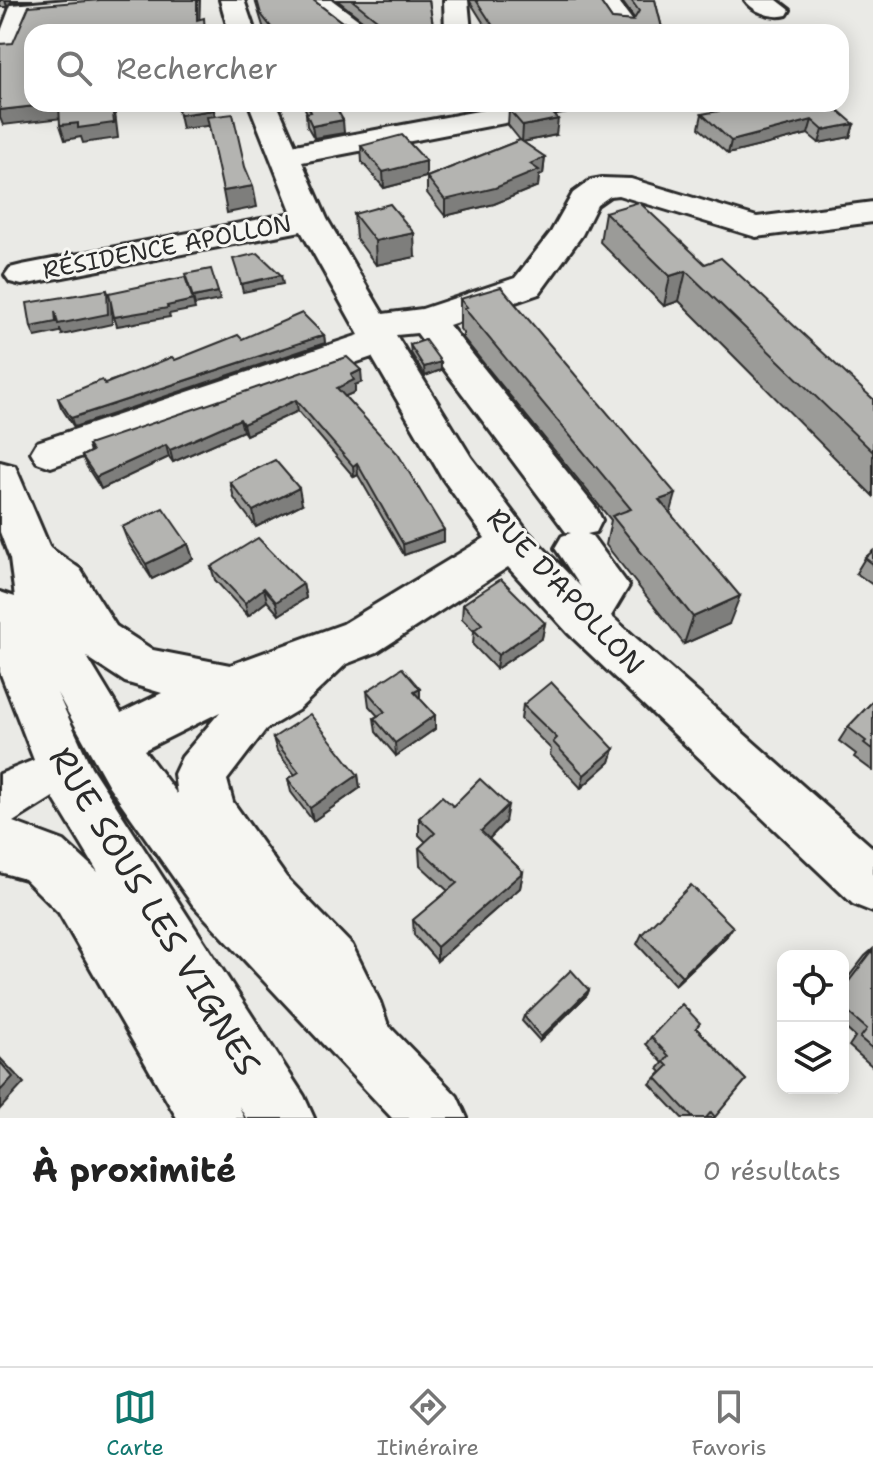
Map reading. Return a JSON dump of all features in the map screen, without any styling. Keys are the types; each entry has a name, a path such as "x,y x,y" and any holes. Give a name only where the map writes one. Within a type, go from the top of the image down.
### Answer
{"street":[{"path":"11,41 20,10 94,6 103,0"},
{"path":"232,0 240,24"},
{"path":"316,0 350,24"},
{"path":"456,0 458,24"},
{"path":"605,0 622,24"},
{"name":"RUE D'APOLLON","path":"266,112 311,219 375,334 457,468 512,543 584,620 873,885"},
{"path":"285,156 519,112"},
{"path":"51,452 375,334 527,286 566,235 584,200 602,187 620,186 756,227 873,212"},
{"name":"RÉSIDENCE APOLLON","path":"22,275 311,219"},
{"path":"426,320 579,534 607,586 584,620"},
{"name":"RUE SOUS LES VIGNES","path":"0,477 32,559 37,595 70,672 127,769 213,886 377,1061 435,1118"},
{"path":"131,732 229,686 360,638 512,543"},
{"path":"32,559 64,582 99,640 142,668 229,686"},
{"name":"RUE SOUS LES VIGNES","path":"0,611 53,745 73,784 282,1118"},
{"path":"328,652 281,695 249,714 200,774 204,799 214,820 266,897 331,966 377,1061"},
{"path":"0,846 35,853 65,875 79,893 212,1118"}],"building":[{"path":"100,0 197,0 197,20 204,18 204,24 24,24 24,107 0,110 0,44 13,43 29,6"},
{"path":"257,0 313,0 342,22 374,23 377,20 352,0 429,0 433,24 269,24 261,14"},
{"path":"476,0 599,0 612,19 633,21 639,11 631,0 655,0 661,24 492,24"},
{"path":"59,112 113,112 114,123 78,128 78,123 60,125"},
{"path":"338,112 343,120 312,126 306,113"},
{"path":"511,112 551,112 558,119 523,126"},
{"path":"840,112 854,124 823,130 812,120 731,141 702,114"},
{"path":"233,114 245,167 253,186 223,191 207,117"},
{"path":"402,135 426,161 383,172 361,146"},
{"path":"520,140 545,157 530,164 539,170 495,188 445,200 427,177"},
{"path":"639,202 705,264 721,258 873,399 873,452 686,271 670,276 605,212"},
{"path":"390,204 414,233 375,241 354,214"},
{"path":"258,253 281,275 241,284 233,259"},
{"path":"211,269 218,292 193,297 185,274"},
{"path":"185,277 193,300 168,308 114,317 109,293"},
{"path":"501,287 676,494 659,500 740,596 693,617 612,516 631,509 464,308 467,307 460,299"},
{"path":"107,290 108,314 58,324 55,311 56,322 31,327 27,303"},
{"path":"302,313 324,335 71,418 58,398 102,380 105,384 172,357 175,360 238,335 242,339"},
{"path":"425,340 441,362 424,367 410,345"},
{"path":"347,357 361,370 351,375 354,380 337,388 398,454 444,530 403,544 357,463 353,466 296,400 243,424 240,419 170,450 166,445 96,477 82,456 92,451 88,445"},
{"path":"275,460 299,488 253,511 230,482"},
{"path":"163,508 188,544 146,564 122,527"},
{"path":"258,538 303,584 276,602 264,588 245,603 211,567"},
{"path":"873,551 873,564 865,558"},
{"path":"501,579 545,623 498,655 474,630 482,624 463,604"},
{"path":"402,668 420,689 414,692 435,715 395,743 374,718 385,712 367,691"},
{"path":"551,682 614,749 584,775 553,742 557,738 523,705"},
{"path":"873,701 873,750 848,727"},
{"path":"310,714 358,775 310,808 288,779 299,772 273,738"},
{"path":"480,779 508,805 481,831 523,872 437,947 413,920 457,883 419,848 435,833 419,818 442,796 453,806"},
{"path":"691,885 733,927 682,976 642,934"},
{"path":"873,950 873,1049 860,1038 867,1029 849,1013 849,981"},
{"path":"571,970 589,990 541,1037 524,1016"},
{"path":"682,1004 700,1023 696,1028 746,1080 715,1117 711,1112 706,1118 693,1118 656,1078 668,1066 664,1062 669,1056 651,1037"},
{"path":"0,1062 13,1077 0,1091"}]}
